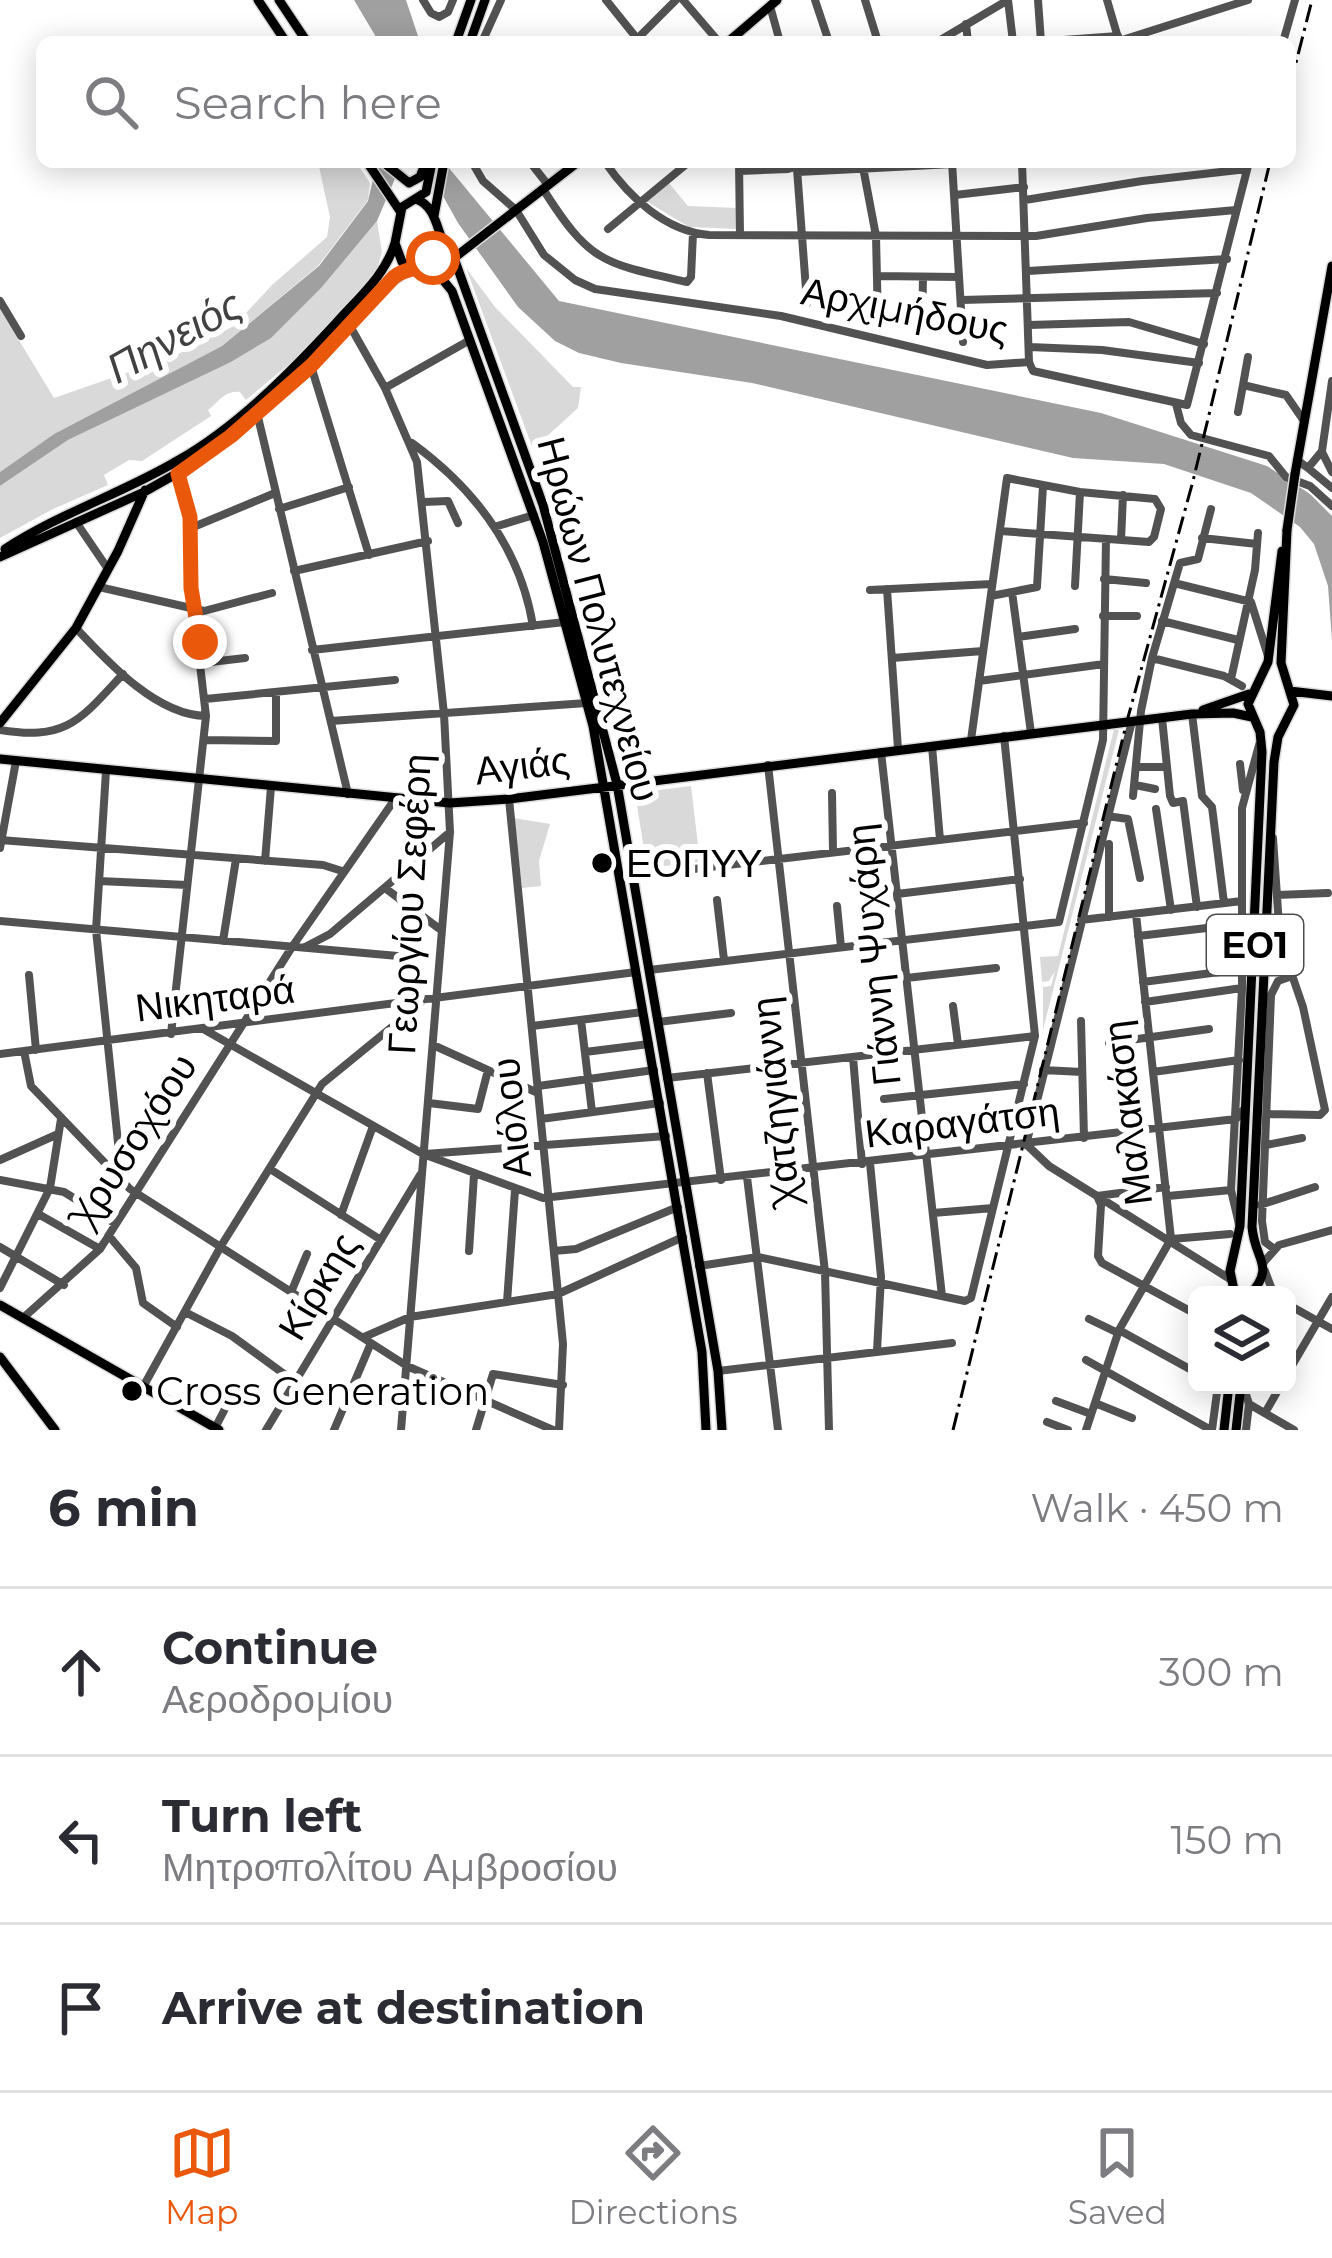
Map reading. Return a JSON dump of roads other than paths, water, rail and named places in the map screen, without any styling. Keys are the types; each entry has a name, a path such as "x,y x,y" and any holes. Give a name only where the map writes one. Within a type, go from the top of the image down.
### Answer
{"main road":[{"path":"257,0 282,36"},
{"path":"279,0 303,36"},
{"path":"458,36 471,0"},
{"path":"472,36 485,0"},
{"path":"735,36 773,3"},
{"path":"371,168 400,212"},
{"path":"388,168 412,199 426,202 435,211"},
{"path":"399,183 418,180 425,168"},
{"path":"0,555 216,434 302,360 382,273 395,243 400,212 426,192 428,168"},
{"path":"0,555 178,474 311,366 381,289 431,261 443,168"},
{"path":"395,243 399,258 438,274 452,268 454,257 570,168"},
{"name":"Ηρώων Πολυτεχνείου","path":"438,232 444,249 454,257 544,505 634,876 644,1012 666,1136 700,1266 718,1370 722,1430"},
{"name":"ΕΟ1","path":"1263,1264 1253,1236 1258,1206 1271,823 1276,745 1294,705 1281,663 1287,530 1332,266"},
{"name":"Ηρώων Πολυτεχνείου","path":"438,274 452,291 534,515 612,785 667,1078 680,1185 678,1207 705,1370 706,1430"},
{"path":"0,727 76,628 151,474"},
{"name":"ΕΟ1","path":"1233,1286 1260,863 1261,738 1248,704 1251,687 1269,657 1276,578 1287,530"},
{"path":"1251,687 1272,682 1328,697"},
{"name":"Αγιάς","path":"1192,714 1238,700 1251,687"},
{"path":"1254,719 1270,727 1328,697"},
{"name":"Αγιάς","path":"0,759 450,803 1192,714 1233,713 1254,719"},
{"path":"1233,1261 1250,1254 1263,1264 1263,1281 1258,1286"},
{"path":"2,1309 217,1429"},
{"path":"0,1357 55,1430"},
{"path":"1224,1430 1228,1394"},
{"path":"1236,1430 1241,1394"}],"street":[{"path":"423,0 431,14 440,17 453,0"},
{"path":"485,36 501,0"},
{"path":"606,0 633,36"},
{"path":"642,36 680,0 713,36"},
{"path":"815,0 828,36"},
{"path":"865,0 876,36"},
{"path":"947,36 1009,0 1012,36"},
{"path":"1038,0 1039,36"},
{"path":"1107,0 1118,36"},
{"path":"1129,36 1210,5 1248,0"},
{"path":"1285,36 1295,0"},
{"path":"773,3 779,36"},
{"path":"966,24 967,36"},
{"name":"Αρχιμήδους","path":"475,168 515,211 539,250 595,290 781,316 987,365 1029,362 1022,168"},
{"path":"534,168 578,240 601,259 686,282 691,277 693,233"},
{"path":"610,168 638,203 693,233 958,239 1027,236 1175,214 1236,211"},
{"path":"608,229 682,168"},
{"path":"740,168 740,235"},
{"path":"759,168 830,168"},
{"path":"798,170 802,168"},
{"path":"862,168 876,236 878,323"},
{"path":"953,168 963,341"},
{"path":"1024,200 1228,168"},
{"path":"1247,168 1227,259 1199,363 1181,405 1180,423 1191,435 1269,456 1286,477 1310,486 1332,506"},
{"path":"798,170 807,303"},
{"path":"955,194 1024,187"},
{"path":"1028,271 1227,259"},
{"path":"878,276 959,277"},
{"path":"922,277 922,328"},
{"path":"961,300 1218,293"},
{"path":"0,301 21,336"},
{"path":"1029,325 1129,322 1204,344"},
{"name":"Γεωργίου Σεφέρη","path":"350,326 412,443 424,502 450,803 401,1430"},
{"path":"386,388 470,340"},
{"path":"1029,347 1102,350 1199,363"},
{"path":"1238,412 1247,357"},
{"path":"1029,362 1033,371 1181,405"},
{"path":"311,366 369,555"},
{"path":"1308,469 1329,433 1332,381"},
{"path":"1243,385 1286,395 1304,421"},
{"path":"257,413 348,794"},
{"path":"412,443 456,479 494,527 520,571 533,626"},
{"path":"1322,451 1332,472"},
{"path":"1297,460 1332,488"},
{"path":"172,1034 206,716 191,528 178,474"},
{"path":"971,740 1007,478 1159,502 1161,515 1149,542 1000,531"},
{"path":"991,596 1037,587 1043,486"},
{"path":"279,509 349,487"},
{"path":"1075,586 1080,492"},
{"path":"191,528 275,493"},
{"path":"1121,540 1123,496"},
{"path":"424,502 448,501 458,523"},
{"path":"1211,509 1196,562 1180,563 1162,621 1107,816 1027,1145 1048,1166 1209,1263 1233,1286"},
{"path":"494,527 534,515"},
{"path":"75,521 108,569"},
{"path":"634,876 1084,823 1103,724 1106,538"},
{"path":"1202,538 1257,538 1232,679"},
{"path":"294,571 428,541"},
{"path":"1104,579 1146,583"},
{"path":"1174,583 1246,600 1253,607 1269,657"},
{"path":"870,590 992,584"},
{"path":"99,587 195,608 217,608 272,593"},
{"path":"887,589 898,749"},
{"path":"1012,592 1031,733"},
{"path":"1103,616 1137,616"},
{"path":"1162,621 1238,640"},
{"path":"313,650 565,622"},
{"path":"76,628 123,674 178,711 206,716"},
{"path":"1018,638 1076,629"},
{"path":"892,658 983,651"},
{"path":"202,663 245,658"},
{"path":"1152,658 1251,687"},
{"path":"979,681 1104,664"},
{"path":"0,727 33,735 60,730 123,674"},
{"path":"206,699 395,680"},
{"path":"205,740 276,740 276,692"},
{"path":"331,721 587,703"},
{"path":"1192,714 1202,796 1212,807 1224,903"},
{"path":"1162,718 1172,800 1202,796"},
{"path":"1133,796 1138,767 1136,720"},
{"path":"700,1266 758,1257 969,1301 1035,1036 1004,736"},
{"path":"1244,791 1261,738"},
{"path":"932,745 940,840"},
{"name":"Γιάννη Ψυχάρη","path":"880,752 942,1296"},
{"path":"16,760 1,843 323,865 342,871"},
{"path":"1240,764 1244,791 1242,988 1231,1190 1240,1226"},
{"name":"Χατζηγιάννη","path":"768,765 824,1272 829,1430"},
{"path":"1138,767 1167,767"},
{"path":"106,771 97,930 123,1183"},
{"path":"1136,785 1155,789"},
{"path":"265,861 271,787"},
{"path":"832,793 833,852"},
{"name":"Χρυσοχόου","path":"23,1318 100,1249 292,946 395,799"},
{"name":"Αιόλου","path":"509,799 558,1294 563,1385 556,1430"},
{"path":"1183,801 1197,907"},
{"path":"1156,809 1171,910"},
{"path":"1107,816 1129,819 1140,878"},
{"name":"Νικηταρά","path":"0,1054 724,960 1059,922 1084,823"},
{"path":"1267,1114 1325,1113 1320,1078 1280,940 1271,823"},
{"path":"303,947 330,934 450,832"},
{"path":"1108,917 1109,844"},
{"path":"223,940 236,859"},
{"path":"897,894 1020,879"},
{"path":"99,881 187,885"},
{"path":"385,888 442,931"},
{"path":"1277,895 1328,892"},
{"path":"717,900 724,960"},
{"path":"1081,920 1242,901"},
{"path":"837,906 841,947"},
{"name":"Μαλακάση","path":"1086,1430 1119,1332 1171,1239 1136,914"},
{"path":"0,921 398,956"},
{"path":"1138,937 1207,928"},
{"path":"906,978 996,968"},
{"path":"1143,982 1242,969"},
{"path":"29,975 36,1050"},
{"path":"1273,1248 1264,1240 1258,1206 1266,1144 1272,989 1277,981 1292,976"},
{"path":"1145,1002 1242,988"},
{"path":"143,1387 221,1246 316,1093 424,1000"},
{"path":"953,1006 958,1044"},
{"path":"532,1025 644,1012"},
{"path":"658,1022 731,1013"},
{"path":"581,1020 592,1112"},
{"path":"1082,1021 1084,1138"},
{"path":"1109,1043 1209,1029"},
{"name":"Καραγάτση","path":"205,1030 423,1154 515,1190 549,1198 1236,1119"},
{"path":"667,1078 1035,1036"},
{"path":"585,1052 650,1044"},
{"path":"433,1045 538,1090 654,1070"},
{"path":"1260,1046 1268,1070"},
{"path":"24,1051 31,1086 136,1194 406,1366 556,1430"},
{"path":"853,1057 881,1285 877,1351"},
{"path":"1153,1072 1239,1060"},
{"path":"429,1103 478,1109 488,1070"},
{"path":"1043,1070 1082,1072"},
{"path":"707,1073 722,1180"},
{"path":"1128,1082 1139,1131"},
{"path":"884,1099 1024,1084"},
{"path":"541,1119 660,1103"},
{"path":"1236,1119 1247,1103"},
{"path":"0,1288 50,1188 62,1119"},
{"path":"341,1215 374,1125"},
{"path":"0,1160 58,1134"},
{"path":"423,1154 666,1136"},
{"path":"1266,1144 1302,1138"},
{"path":"270,1169 381,1240"},
{"name":"Κίρκης","path":"266,1430 421,1173"},
{"path":"469,1251 474,1175"},
{"path":"747,1177 778,1430"},
{"path":"0,1180 50,1188 116,1224"},
{"path":"1258,1206 1316,1187"},
{"path":"507,1302 515,1190"},
{"path":"1097,1196 1231,1190"},
{"path":"1097,1196 1102,1263 1188,1310"},
{"path":"554,1251 576,1249 678,1207"},
{"path":"932,1213 993,1208"},
{"path":"40,1215 100,1249"},
{"path":"1270,1286 1263,1264 1273,1248 1332,1230"},
{"path":"1171,1239 1230,1234"},
{"path":"109,1236 136,1268 143,1304 176,1327"},
{"path":"334,1430 368,1340 410,1317 558,1294 683,1237"},
{"path":"0,1247 64,1285"},
{"path":"292,1290 307,1254"},
{"path":"1209,1263 1233,1261"},
{"path":"1296,1359 1332,1297"},
{"path":"1296,1309 1332,1329"},
{"path":"185,1312 247,1346 295,1382"},
{"path":"1089,1319 1188,1368"},
{"path":"718,1370 952,1343"},
{"path":"1085,1360 1211,1430 1217,1394"},
{"path":"476,1430 493,1374 563,1385"},
{"path":"217,1429 238,1384"},
{"path":"1245,1394 1246,1430"},
{"path":"1265,1413 1276,1394"},
{"path":"1056,1401 1091,1414"},
{"path":"1095,1402 1132,1418"},
{"path":"1249,1404 1294,1430"},
{"path":"1047,1423 1068,1430"}],"railway":[{"path":"1296,63 1312,0"},
{"path":"953,1430 1269,168"}],"place":[{"name":"ΕΟΠΥΥ","path":"602,863"},
{"name":"Cross Generation","path":"132,1391"}],"water label":[{"name":"Πηνειός","path":"174,336"}]}
